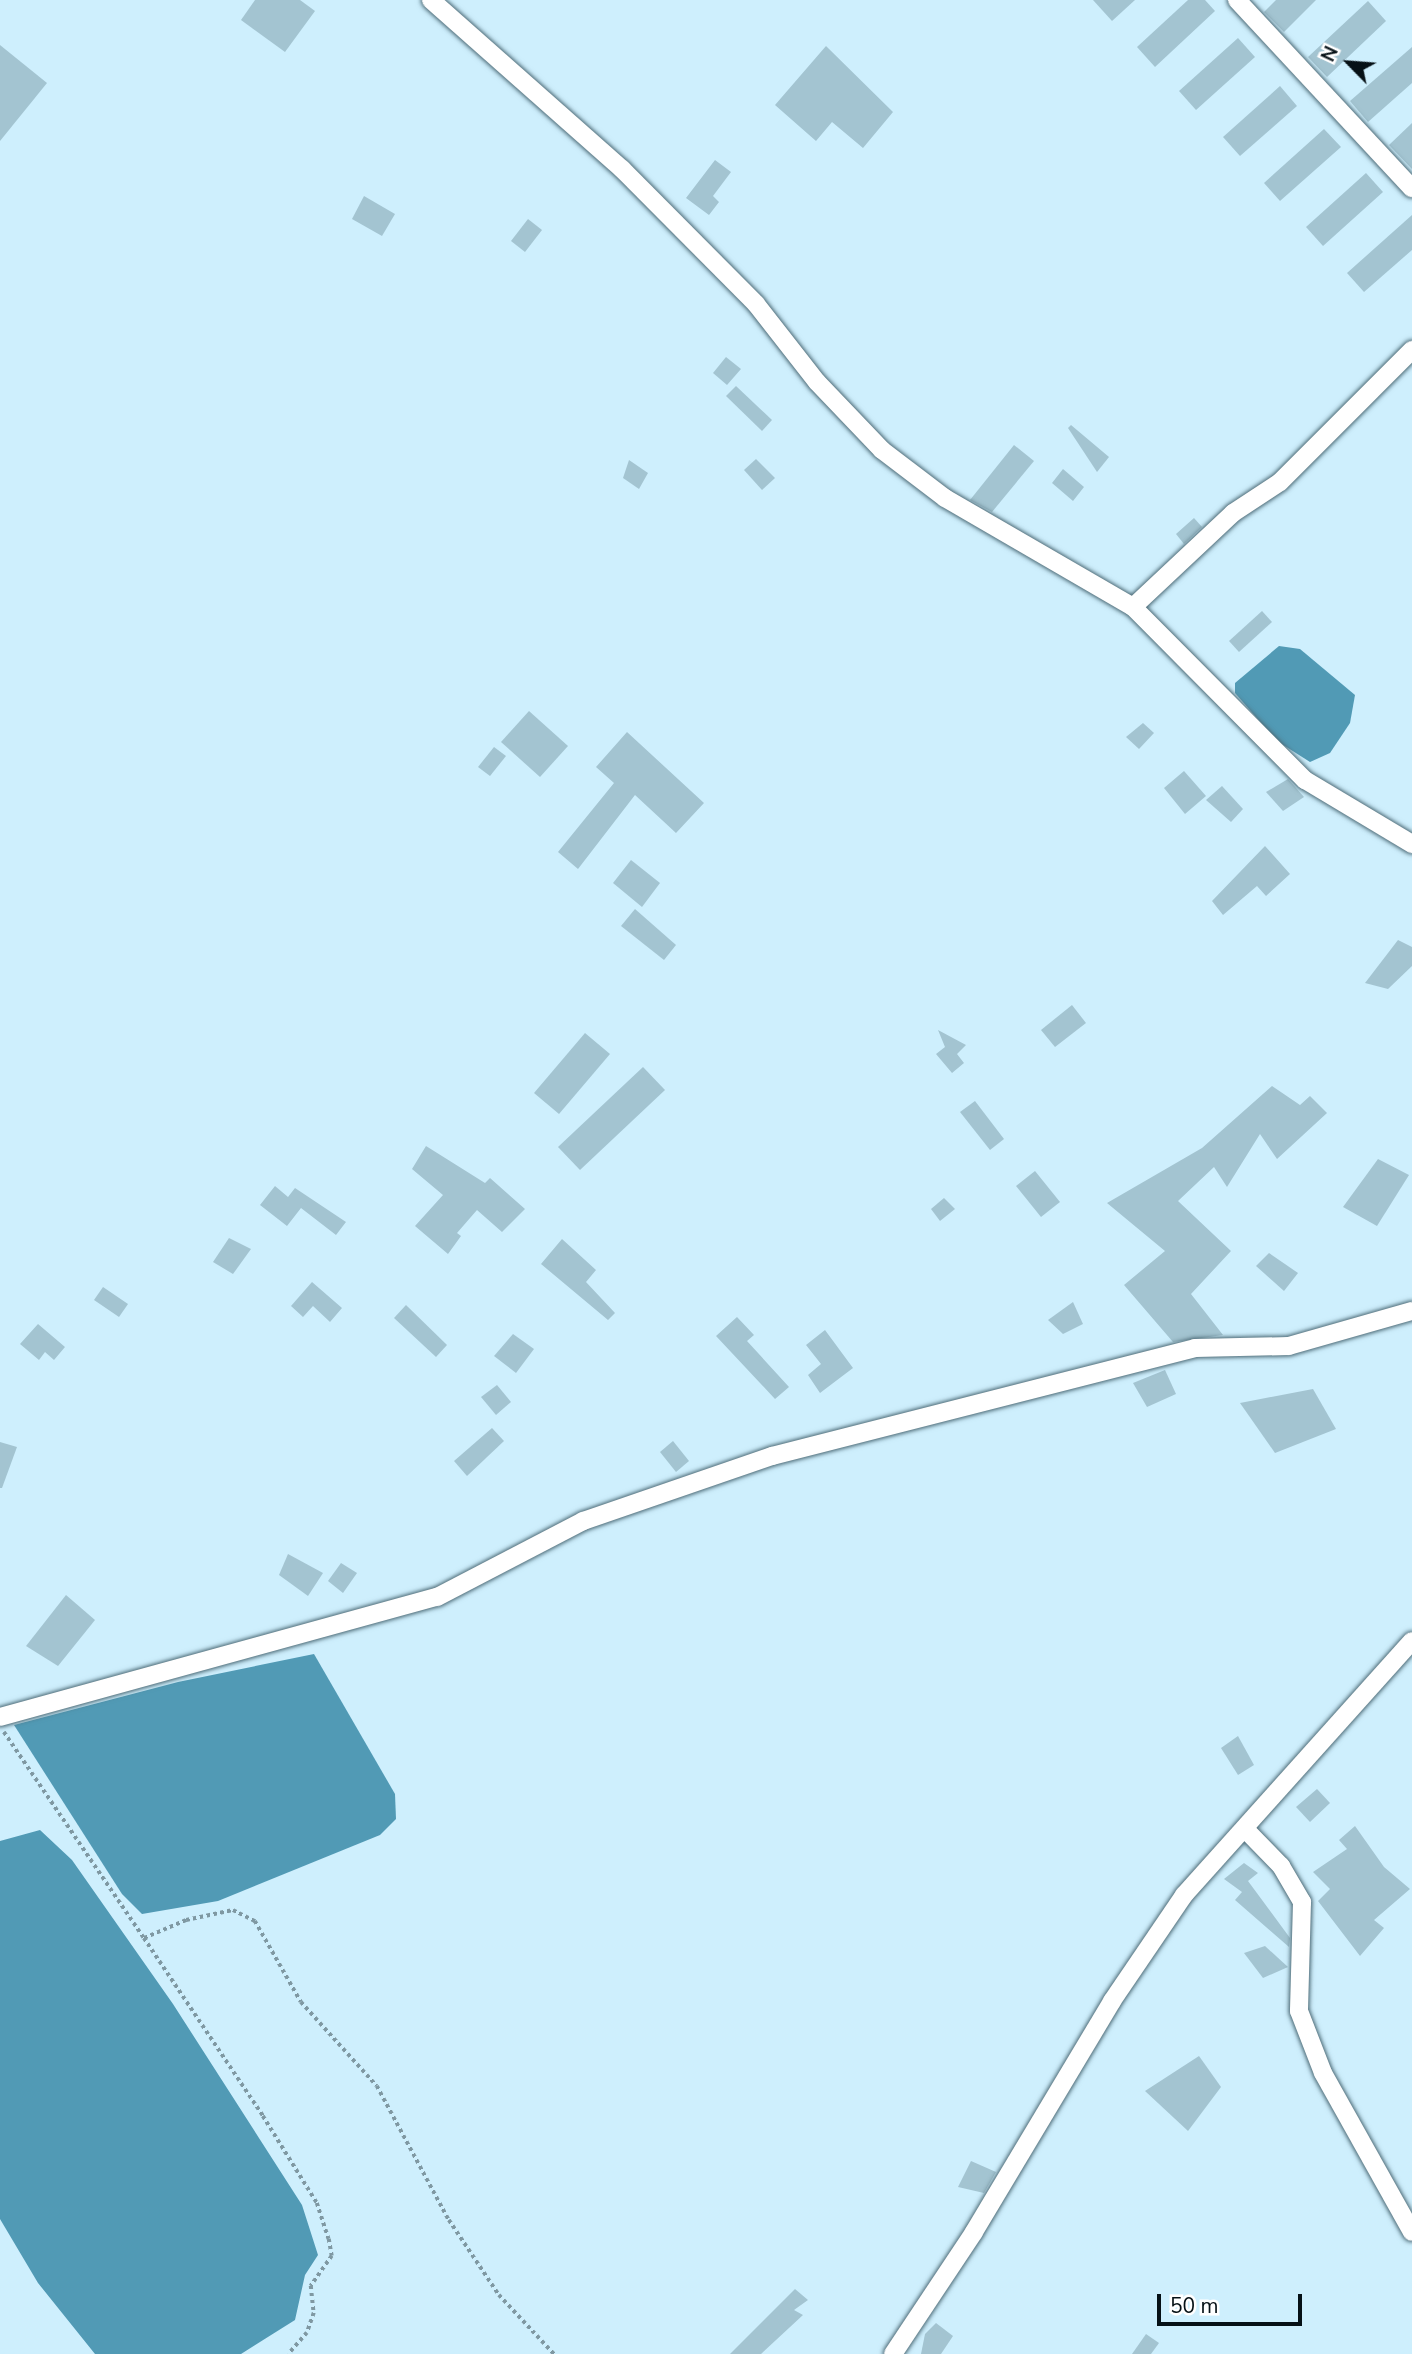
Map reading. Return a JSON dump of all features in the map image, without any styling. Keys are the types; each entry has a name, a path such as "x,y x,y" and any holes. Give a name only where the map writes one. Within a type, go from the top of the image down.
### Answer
{"street":[{"path":"430,0 622,169 756,304 817,382 882,450 944,498 1133,607 1305,780 1412,844"},
{"path":"1237,0 1412,188"},
{"path":"1133,607 1233,513 1280,482 1412,351"},
{"path":"0,1717 437,1597 583,1521 772,1456 1195,1348 1289,1346 1412,1311"},
{"path":"893,2354 974,2232 1112,2001 1184,1895 1412,1641"},
{"path":"1245,1829 1282,1866 1302,1902 1299,2011 1323,2074 1412,2232"}],"path":[{"path":"0,1726 270,2127 317,2203 332,2256 311,2286 314,2313 307,2333 289,2354"},
{"path":"144,1938 186,1920 233,1910 255,1921 301,2003 377,2086 443,2209 499,2295 554,2354"}],"water":[{"path":"1279,646 1300,649 1355,695 1350,723 1330,753 1310,762 1277,741 1235,693 1235,683"},
{"path":"314,1654 395,1794 396,1819 380,1835 218,1901 142,1914 122,1894 14,1725 178,1682"},
{"path":"40,1830 72,1860 173,2004 302,2205 318,2255 305,2275 295,2320 241,2354 95,2354 38,2283 0,2219 0,1841"}],"building":[{"path":"255,0 300,0 315,11 285,52 241,20"},
{"path":"1093,0 1135,0 1112,21"},
{"path":"1188,0 1205,0 1215,11 1155,67 1137,47"},
{"path":"1276,0 1316,0 1284,32 1264,12"},
{"path":"1368,1 1386,21 1327,77 1308,57"},
{"path":"1238,38 1255,57 1196,110 1179,91"},
{"path":"0,45 47,83 0,141"},
{"path":"826,46 893,112 863,148 832,122 816,141 775,105"},
{"path":"1412,47 1412,83 1368,122 1350,101"},
{"path":"1280,86 1297,106 1240,156 1223,137"},
{"path":"1412,123 1412,169 1389,145"},
{"path":"1324,129 1341,147 1280,201 1264,183"},
{"path":"715,160 731,172 713,196 719,202 709,215 686,198"},
{"path":"1366,173 1383,192 1323,246 1306,227"},
{"path":"364,196 395,214 382,236 352,219"},
{"path":"1412,215 1412,250 1364,292 1347,273"},
{"path":"528,219 542,230 525,252 511,241"},
{"path":"726,357 741,369 727,385 713,373"},
{"path":"736,386 772,420 762,431 726,396"},
{"path":"1071,425 1109,457 1097,472 1068,428"},
{"path":"1014,445 1034,461 992,512 970,500"},
{"path":"756,459 775,478 762,490 744,470"},
{"path":"629,460 648,473 639,489 623,478"},
{"path":"1063,469 1084,487 1073,501 1052,483"},
{"path":"1194,518 1202,527 1184,544 1176,534"},
{"path":"1262,611 1272,622 1239,652 1229,641"},
{"path":"529,711 568,746 540,777 501,742"},
{"path":"1143,723 1154,733 1139,749 1126,737"},
{"path":"627,732 704,803 676,833 635,795 578,869 558,852 614,783 596,767"},
{"path":"494,747 506,756 490,776 478,767"},
{"path":"1184,771 1206,796 1185,814 1164,788"},
{"path":"1288,779 1304,797 1283,811 1266,792"},
{"path":"1222,786 1243,809 1231,822 1206,800"},
{"path":"1265,846 1290,874 1266,896 1257,886 1223,915 1212,901"},
{"path":"631,860 660,883 642,907 613,883"},
{"path":"635,909 676,945 664,960 621,926"},
{"path":"1398,940 1412,947 1412,966 1388,989 1365,983"},
{"path":"1072,1005 1086,1023 1055,1047 1041,1030"},
{"path":"938,1030 966,1045 957,1054 964,1063 952,1073 936,1054 945,1047"},
{"path":"585,1033 610,1054 559,1114 534,1093"},
{"path":"643,1067 665,1090 580,1170 558,1147"},
{"path":"1272,1086 1300,1105 1310,1096 1327,1113 1277,1159 1260,1134 1227,1187 1214,1167 1178,1201 1231,1251 1191,1294 1223,1335 1173,1342 1124,1285 1165,1251 1107,1203 1202,1148"},
{"path":"975,1101 1004,1139 990,1150 960,1112"},
{"path":"426,1146 485,1183 490,1178 525,1209 502,1232 477,1210 457,1233 461,1236 448,1254 415,1226 443,1195 412,1169"},
{"path":"1378,1159 1409,1175 1377,1226 1343,1207"},
{"path":"1035,1171 1060,1202 1041,1217 1016,1186"},
{"path":"275,1186 288,1197 295,1188 346,1222 336,1235 301,1208 287,1226 260,1205"},
{"path":"944,1198 955,1209 940,1221 931,1209"},
{"path":"229,1238 251,1249 233,1274 213,1262"},
{"path":"562,1239 596,1270 586,1282 615,1313 608,1320 541,1264"},
{"path":"1269,1253 1298,1273 1284,1291 1256,1266"},
{"path":"312,1282 342,1308 330,1322 313,1306 303,1317 291,1306"},
{"path":"103,1287 128,1304 119,1317 94,1300"},
{"path":"1073,1302 1083,1324 1063,1334 1048,1320"},
{"path":"406,1305 447,1345 436,1357 394,1318"},
{"path":"737,1317 754,1335 747,1341 789,1387 775,1399 716,1336"},
{"path":"38,1324 65,1347 54,1360 45,1352 39,1360 20,1344"},
{"path":"825,1330 853,1368 820,1393 808,1375 821,1364 806,1345"},
{"path":"513,1334 534,1349 516,1373 494,1356"},
{"path":"1165,1370 1176,1394 1147,1407 1133,1383"},
{"path":"497,1385 511,1402 496,1415 481,1397"},
{"path":"1313,1389 1336,1429 1275,1453 1240,1403"},
{"path":"492,1428 504,1441 467,1476 454,1461"},
{"path":"673,1441 689,1461 676,1472 660,1452"},
{"path":"0,1442 17,1447 2,1488 0,1488"},
{"path":"288,1554 323,1573 308,1596 279,1575"},
{"path":"341,1563 357,1573 343,1593 328,1581"},
{"path":"66,1595 95,1620 58,1666 26,1646"},
{"path":"1238,1736 1254,1765 1238,1775 1221,1748"},
{"path":"1317,1789 1330,1803 1310,1822 1296,1807"},
{"path":"1355,1826 1384,1867 1410,1889 1374,1920 1384,1928 1360,1956 1318,1901 1330,1889 1313,1872 1347,1849 1339,1840"},
{"path":"1244,1863 1258,1873 1248,1881 1290,1938 1289,1947 1235,1900 1242,1892 1224,1879"},
{"path":"1265,1946 1288,1967 1263,1978 1244,1953"},
{"path":"1199,2056 1221,2087 1188,2131 1145,2091"},
{"path":"971,2161 996,2172 984,2193 958,2187"},
{"path":"795,2289 808,2300 794,2310 803,2315 761,2354 730,2354"},
{"path":"936,2323 953,2336 941,2354 921,2354 925,2334"},
{"path":"1146,2334 1159,2343 1151,2354 1132,2354"}]}
